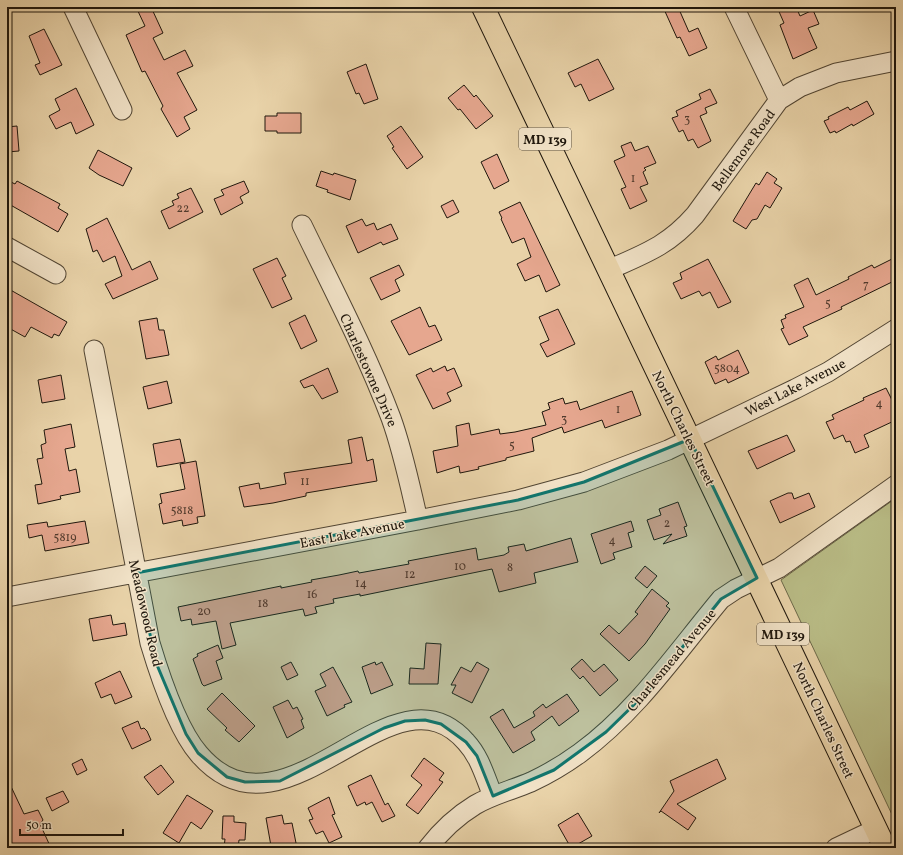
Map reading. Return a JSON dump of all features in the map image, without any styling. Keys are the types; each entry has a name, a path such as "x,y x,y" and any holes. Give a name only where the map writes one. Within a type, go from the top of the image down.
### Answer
{"main road":[{"name":"North Charles Street","path":"483,7 757,578 880,839"}],"street":[{"path":"73,7 122,110"},
{"path":"734,7 779,100"},
{"name":"Bellemore Road","path":"608,270 670,240 682,229 704,203 779,100 800,87 836,73 896,61"},
{"name":"Charlestowne Drive","path":"302,225 368,365 391,419 406,469 418,520"},
{"path":"7,247 56,274"},
{"name":"West Lake Avenue","path":"690,439 828,372 896,328"},
{"name":"Meadowood Road","path":"94,350 150,643 157,665 186,734 198,753 211,766 228,777 245,782 263,784 280,782 384,728 405,721 425,720 456,732 466,742 477,756 493,796"},
{"name":"East Lake Avenue","path":"7,598 518,500 584,482 661,453 690,439"},
{"name":"Charlesmead Avenue","path":"428,848 459,816 493,796 530,782 554,770 606,732 645,694 721,599 736,588 779,568 896,486"},
{"path":"836,848 880,839"}],"highlighted area":[{"path":"690,439 757,578 721,599 645,694 606,732 554,770 493,796 477,756 466,742 441,724 425,720 405,721 384,728 280,781 245,782 227,777 198,753 186,734 157,665 136,573 518,500 584,482"}],"green space":[{"path":"896,498 896,823 781,580"}],"building":[{"path":"136,7 151,7 163,33 153,38 164,60 185,50 193,66 177,73 197,110 184,117 190,129 177,137 161,109 163,106 145,71 142,72 126,35 145,26"},
{"path":"663,7 678,7 689,32 698,28 707,48 689,56 680,37 677,38"},
{"path":"777,7 796,7 800,16 813,10 819,24 808,28 817,48 793,59 780,25 784,23"},
{"path":"44,29 62,65 40,75 35,65 40,63 29,36"},
{"path":"598,59 614,89 589,101 581,84 575,87 568,73"},
{"path":"366,64 378,99 364,104 359,93 356,94 347,72"},
{"path":"464,85 474,97 476,95 493,116 476,129 460,109 458,110 448,98"},
{"path":"76,88 94,125 76,134 71,122 56,129 49,116 60,110 55,99"},
{"path":"710,89 717,103 705,108 707,113 700,116 711,141 698,148 693,139 688,141 683,130 679,132 672,118 678,116 676,111 701,99 699,94"},
{"path":"867,101 874,114 853,126 852,124 836,133 835,131 830,133 824,121 829,119 828,117 848,107 850,110"},
{"path":"277,113 301,113 301,133 277,133 277,131 265,131 265,116 277,116"},
{"path":"17,126 19,151 7,152 7,127"},
{"path":"401,126 423,157 407,169 392,148 394,147 387,136"},
{"path":"631,142 635,151 648,146 656,163 644,168 646,170 643,172 648,184 640,187 647,201 630,209 621,189 626,187 614,161 625,156 621,146"},
{"path":"98,150 132,168 123,186 99,175 89,168"},
{"path":"497,154 509,181 494,189 481,162"},
{"path":"321,171 333,175 334,173 356,180 350,200 327,192 328,190 316,186"},
{"path":"767,172 777,179 774,183 782,188 770,208 765,205 757,219 752,220 746,229 733,221 756,183 759,185"},
{"path":"7,180 15,184 17,181 60,204 58,208 68,214 58,232 7,203"},
{"path":"244,181 249,192 240,197 243,203 221,215 214,199 224,195 221,190"},
{"path":"191,188 203,212 169,229 161,211 174,205 172,201 179,198 177,194"},
{"path":"453,200 459,212 447,218 441,206"},
{"path":"520,202 560,285 546,292 539,275 525,281 517,264 531,257 524,238 512,243 501,219 502,218 499,212"},
{"path":"107,218 132,270 150,261 158,279 113,299 105,284 122,276 115,256 103,262 97,250 93,252 86,229"},
{"path":"362,219 366,226 374,223 377,230 391,224 398,239 383,245 381,242 358,253 346,226"},
{"path":"896,257 896,280 841,307 842,309 803,327 808,336 789,345 781,329 784,328 781,320 786,318 785,315 804,307 794,285 808,278 816,295 849,279 848,277 872,265 874,268"},
{"path":"277,258 286,276 282,278 292,299 272,308 253,269"},
{"path":"708,259 731,302 718,308 710,292 702,296 699,291 681,299 673,283 682,279 680,273"},
{"path":"399,265 404,275 395,280 400,291 381,300 370,278"},
{"path":"7,288 67,322 59,336 54,334 52,338 31,327 25,337 7,327"},
{"path":"420,307 429,327 435,325 442,340 409,355 391,321"},
{"path":"558,309 575,344 547,357 540,344 549,340 539,317"},
{"path":"305,315 317,341 301,349 289,323"},
{"path":"157,318 159,330 164,330 169,355 146,359 139,321"},
{"path":"738,350 749,373 728,383 726,379 715,384 705,362 716,356 718,360"},
{"path":"445,366 447,371 454,368 462,386 447,393 451,401 433,409 416,375 431,368 433,372"},
{"path":"328,368 338,392 322,399 313,385 304,388 300,381"},
{"path":"61,375 65,399 42,403 38,380"},
{"path":"167,381 172,403 148,409 143,387"},
{"path":"886,388 896,408 896,420 864,435 869,447 855,453 850,441 846,442 843,435 834,439 826,422 834,419 832,415 864,400 863,398"},
{"path":"632,391 641,415 605,428 602,420 564,433 562,427 532,438 534,451 478,467 479,469 460,473 459,466 437,473 433,451 458,446 456,426 469,423 471,435 499,429 500,434 515,432 546,425 542,412 550,409 548,403 563,398 565,404 577,401 580,410"},
{"path":"71,424 75,447 65,449 69,471 76,469 80,492 60,496 61,499 38,504 35,485 42,484 37,459 43,458 41,445 46,443 44,430"},
{"path":"787,435 795,451 757,469 748,451"},
{"path":"362,437 367,461 373,459 377,481 306,493 306,496 244,507 239,487 259,483 260,489 286,484 284,473 352,463 348,440"},
{"path":"180,439 185,462 157,467 153,444"},
{"path":"196,461 205,516 197,517 198,523 183,526 182,520 163,524 159,504 162,503 160,494 185,489 180,464"},
{"path":"788,493 792,493 794,499 809,493 815,507 780,523 770,501"},
{"path":"678,502 687,526 684,527 687,536 663,544 672,534 654,540 647,520 661,515 659,509"},
{"path":"85,521 89,543 45,551 42,535 29,538 27,525 47,522 48,527"},
{"path":"631,521 634,531 628,533 632,547 613,553 615,559 601,564 591,534"},
{"path":"571,538 578,562 534,573 536,583 499,592 492,569 360,596 360,594 333,599 334,603 315,607 317,613 305,616 303,609 230,623 236,645 222,649 216,621 192,625 191,619 181,621 178,607 281,586 281,588 312,582 311,580 358,571 359,573 409,564 408,561 476,548 478,560 504,555 509,552 508,547 524,544 526,551"},
{"path":"645,566 657,576 647,588 635,578"},
{"path":"652,589 669,603 666,606 670,609 645,644 629,661 600,634 609,625 619,634 638,614 635,612"},
{"path":"111,615 113,625 125,623 127,635 93,641 89,619"},
{"path":"426,643 441,644 438,684 409,684 410,668 424,669"},
{"path":"218,645 223,658 216,661 222,679 204,686 193,659 198,656 197,654"},
{"path":"582,659 594,672 604,664 618,680 600,696 583,676 580,679 571,669"},
{"path":"291,662 298,675 287,680 281,667"},
{"path":"375,662 376,665 382,662 393,685 371,694 362,667"},
{"path":"477,662 489,669 472,703 452,693 456,685 451,685 461,667 471,672"},
{"path":"333,667 352,702 344,705 345,707 327,716 315,691 326,686 320,674"},
{"path":"120,671 132,697 115,704 111,694 101,698 95,683"},
{"path":"222,693 255,726 239,742 225,730 227,728 207,709"},
{"path":"567,694 579,711 559,726 552,716 531,732 535,740 513,753 490,717 503,709 514,728 535,716 533,712 543,704 546,708"},
{"path":"288,700 293,709 297,707 303,719 301,720 304,728 287,738 273,707"},
{"path":"138,721 141,729 144,728 147,731 151,740 132,749 122,728"},
{"path":"424,758 444,773 439,780 443,782 418,814 406,805 422,785 411,776"},
{"path":"82,759 87,770 77,775 72,764"},
{"path":"717,759 726,779 677,804 696,818 688,830 661,811 659,813 674,791 670,781"},
{"path":"161,765 174,782 158,795 144,777"},
{"path":"371,775 385,805 388,803 395,816 382,822 372,802 366,805 365,802 357,806 348,786"},
{"path":"7,778 24,814 38,810 43,820 40,824 51,848 13,848 7,835"},
{"path":"63,791 69,802 52,811 46,798"},
{"path":"187,795 213,811 201,829 191,822 179,843 163,833"},
{"path":"329,797 335,814 332,815 342,837 329,843 323,831 316,834 309,820 313,819 308,808"},
{"path":"578,813 592,836 571,848 558,825"},
{"path":"282,815 284,824 292,823 297,848 272,848 271,846 266,818"},
{"path":"223,816 234,816 234,822 246,823 245,840 239,840 238,848 224,848 225,839 222,839"}]}
